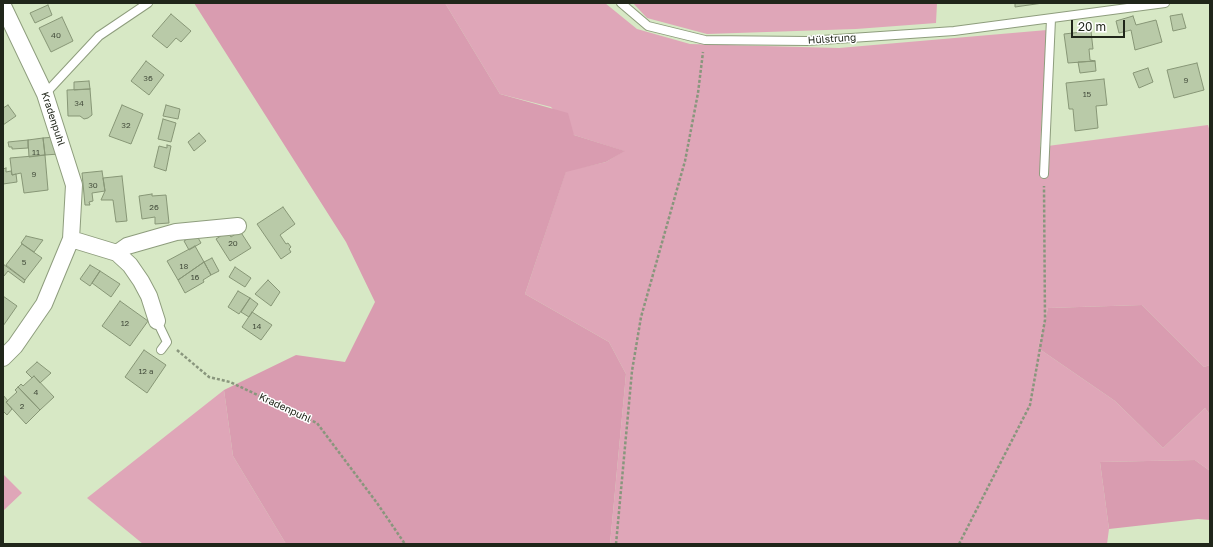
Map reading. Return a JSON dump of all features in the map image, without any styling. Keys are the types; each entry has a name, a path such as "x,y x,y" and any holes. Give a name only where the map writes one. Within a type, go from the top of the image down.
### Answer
{"street":[{"name":"Kradenpuhl","path":"3,6 45,94 74,185 71,239 44,304 15,346 3,358"},
{"path":"117,253 127,246 176,232 238,226"},
{"path":"71,239 117,253 130,266 141,281 149,296 157,321"}],"lane":[{"path":"45,94 99,36 148,3"},
{"name":"Hülstrung","path":"621,3 648,26 705,40 807,41 954,31 1165,3"},
{"path":"1044,174 1051,19"},
{"path":"157,321 167,342 161,350"}],"path":[{"path":"616,544 632,371 641,317 685,161 698,93 705,40"},
{"path":"959,544 1030,405 1045,320 1044,174"},
{"name":"Kradenpuhl","path":"167,342 209,377 230,382 317,423 377,503 405,544"}],"shaded area":[{"path":"194,3 445,3 500,94 568,113 574,135 625,151 606,162 566,172 525,294 609,342 626,374 610,544 286,544 233,456 224,390 296,355 345,362 375,302 346,242"},
{"path":"445,3 605,3 637,29 690,44 839,48 1047,30 1040,147 1208,125 1210,132 1210,365 1204,367 1142,305 1048,308 1038,348 1115,401 1163,448 1205,408 1210,415 1210,471 1195,460 1100,462 1109,529 1107,544 610,544 626,374 609,342 525,294 566,171 606,162 624,151 574,135 551,107 500,94"},
{"path":"633,3 937,3 936,23 856,29 707,34 647,18"},
{"path":"1142,305 1204,367 1210,365 1210,415 1205,408 1163,448 1115,401 1038,348 1048,308"},
{"path":"224,390 233,456 286,544 143,544 87,498"},
{"path":"1195,460 1210,471 1210,520 1198,519 1109,529 1100,462"},
{"path":"3,474 22,493 3,511"}],"building":[{"path":"1015,3 1043,3 1015,7"},
{"path":"48,5 52,15 35,23 30,13"},
{"path":"171,14 191,31 181,42 176,38 167,48 152,36"},
{"path":"1182,14 1186,28 1173,31 1170,16"},
{"path":"1133,16 1136,25 1156,20 1162,42 1135,50 1131,30 1119,33 1116,21"},
{"path":"62,17 73,41 51,52 39,28"},
{"path":"1091,31 1093,49 1089,49 1090,60 1095,61 1068,63 1064,34"},
{"path":"146,61 164,75 149,95 131,81"},
{"path":"1095,61 1096,71 1080,73 1078,62"},
{"path":"1197,63 1204,90 1174,98 1167,70"},
{"path":"1148,68 1153,82 1139,88 1133,73"},
{"path":"1104,79 1107,105 1096,106 1098,128 1075,131 1073,109 1069,109 1066,83"},
{"path":"89,81 90,89 74,90 74,82"},
{"path":"90,89 92,115 84,119 80,116 68,116 67,90"},
{"path":"8,105 16,116 3,125 3,108"},
{"path":"122,105 143,114 131,144 109,136"},
{"path":"166,105 180,109 178,119 163,116"},
{"path":"163,119 176,123 171,142 158,139"},
{"path":"199,133 206,141 194,151 188,142"},
{"path":"56,137 59,154 45,155 43,138"},
{"path":"43,138 45,155 29,157 28,140"},
{"path":"28,140 28,148 12,149 12,147 9,147 8,142"},
{"path":"167,145 171,146 166,171 154,167 159,146 167,148"},
{"path":"45,155 48,190 24,193 21,173 12,175 10,158"},
{"path":"6,168 6,172 11,171 12,175 16,174 17,182 3,184 3,169"},
{"path":"102,171 105,191 92,193 93,201 89,202 90,205 85,205 82,173"},
{"path":"122,176 127,221 116,222 113,200 101,200 105,191 103,178"},
{"path":"152,194 152,196 166,195 169,223 155,224 155,217 142,219 139,196"},
{"path":"283,207 295,224 280,235 286,244 288,243 291,247 289,249 291,252 281,259 257,224"},
{"path":"240,231 251,248 230,261 216,239 227,232 231,237"},
{"path":"196,234 201,243 189,250 184,241"},
{"path":"26,236 43,240 34,252 21,243"},
{"path":"22,244 42,258 25,280 6,265"},
{"path":"195,246 204,262 178,280 167,261"},
{"path":"212,258 219,271 211,275 204,262"},
{"path":"204,262 211,275 203,280 204,282 185,293 178,280"},
{"path":"3,264 25,280 24,283 8,271 4,276"},
{"path":"90,265 100,271 90,286 80,279"},
{"path":"235,267 251,278 245,287 229,277"},
{"path":"100,271 120,284 111,297 92,283"},
{"path":"268,280 280,292 271,306 255,294"},
{"path":"238,291 250,298 239,314 228,307"},
{"path":"3,296 17,306 3,326"},
{"path":"250,298 258,304 249,317 241,312"},
{"path":"120,301 148,321 130,346 102,326"},
{"path":"252,312 272,325 261,340 242,327"},
{"path":"144,350 166,365 147,393 125,377"},
{"path":"37,362 51,373 40,383 34,376 32,378 26,372"},
{"path":"34,376 54,397 40,410 18,387 21,384 23,386"},
{"path":"18,387 40,410 26,424 6,402 17,392 15,390"},
{"path":"3,395 8,401 6,402 12,409 7,415 3,411"}]}
